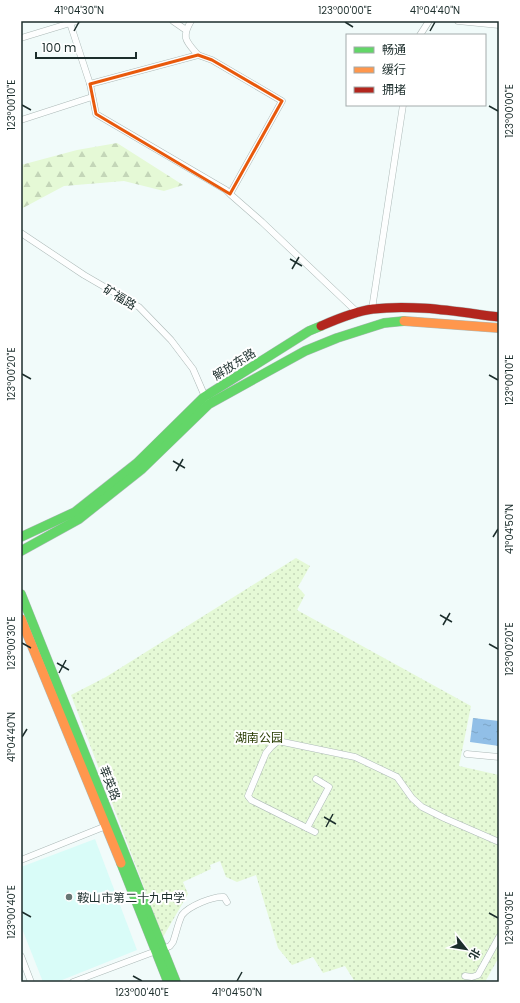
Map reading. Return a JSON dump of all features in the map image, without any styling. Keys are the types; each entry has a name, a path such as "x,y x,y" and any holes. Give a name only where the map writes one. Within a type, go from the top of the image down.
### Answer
{"main road":[{"name":"解放东路","path":"21,538 74,512 137,463 206,401 309,331 340,318 372,309 408,307 499,317"},
{"name":"解放东路","path":"21,551 79,519 142,469 206,401 305,351 337,338 384,323 406,321 499,328"},
{"name":"莘英路","path":"21,594 160,950 168,982"},
{"name":"莘英路","path":"21,619 106,826 160,950 176,982"}],"street":[{"path":"21,38 77,21"},
{"path":"173,21 186,30"},
{"path":"191,21 186,30 187,42 198,54 212,60 282,101 230,194"},
{"path":"421,34 429,21"},
{"path":"458,21 499,25"},
{"path":"70,23 90,84 96,114 230,194 262,222 358,313"},
{"path":"90,84 198,54"},
{"path":"21,120 92,97"},
{"path":"372,309 402,106"},
{"name":"矿福路","path":"21,233 84,276 139,307 171,340 193,370 206,401"},
{"path":"315,832 252,800 248,796 266,753 278,742 355,757 397,777 402,786 422,807 499,842"},
{"path":"467,754 499,757"},
{"path":"307,828 329,787 316,780"},
{"path":"21,860 106,826"},
{"path":"73,982 170,946 173,942 182,916 189,909 211,898 224,897 227,902"},
{"path":"465,976 472,977 478,975 499,937"},
{"path":"21,956 31,982"}],"highlighted area":[{"path":"198,55 212,60 282,101 230,194 96,114 90,84"}],"shaded area":[{"name":"鞍山市第二十九中学","path":"95,839 137,950 57,982 43,982 21,926 21,867"}],"green space":[{"path":"117,143 183,185 164,191 124,181 64,186 21,209 21,165 77,150"},
{"name":"湖南公园","path":"296,558 310,566 298,587 305,595 297,610 471,706 459,766 499,775 499,957 485,982 355,982 345,966 323,973 313,957 292,965 278,948 256,875 237,882 226,877 220,861 210,865 211,869 183,882 188,894 163,937 71,695 106,677"}],"water":[{"path":"473,718 499,721 499,746 470,742"}],"traffic: fast":[{"path":"21,551 79,519 142,469 209,404 305,351 337,338 384,323 404,321"},
{"path":"21,537 75,512 137,463 204,397 309,331 321,326"},
{"path":"21,594 176,982"},
{"path":"121,863 168,982"}],"traffic: slow":[{"path":"404,321 499,328"},
{"path":"21,619 121,863"}],"traffic: jam":[{"path":"321,326 340,318 373,309 405,307 436,309 499,317"}],"place":[{"name":"鞍山市第二十九中学","path":"69,897"}]}
